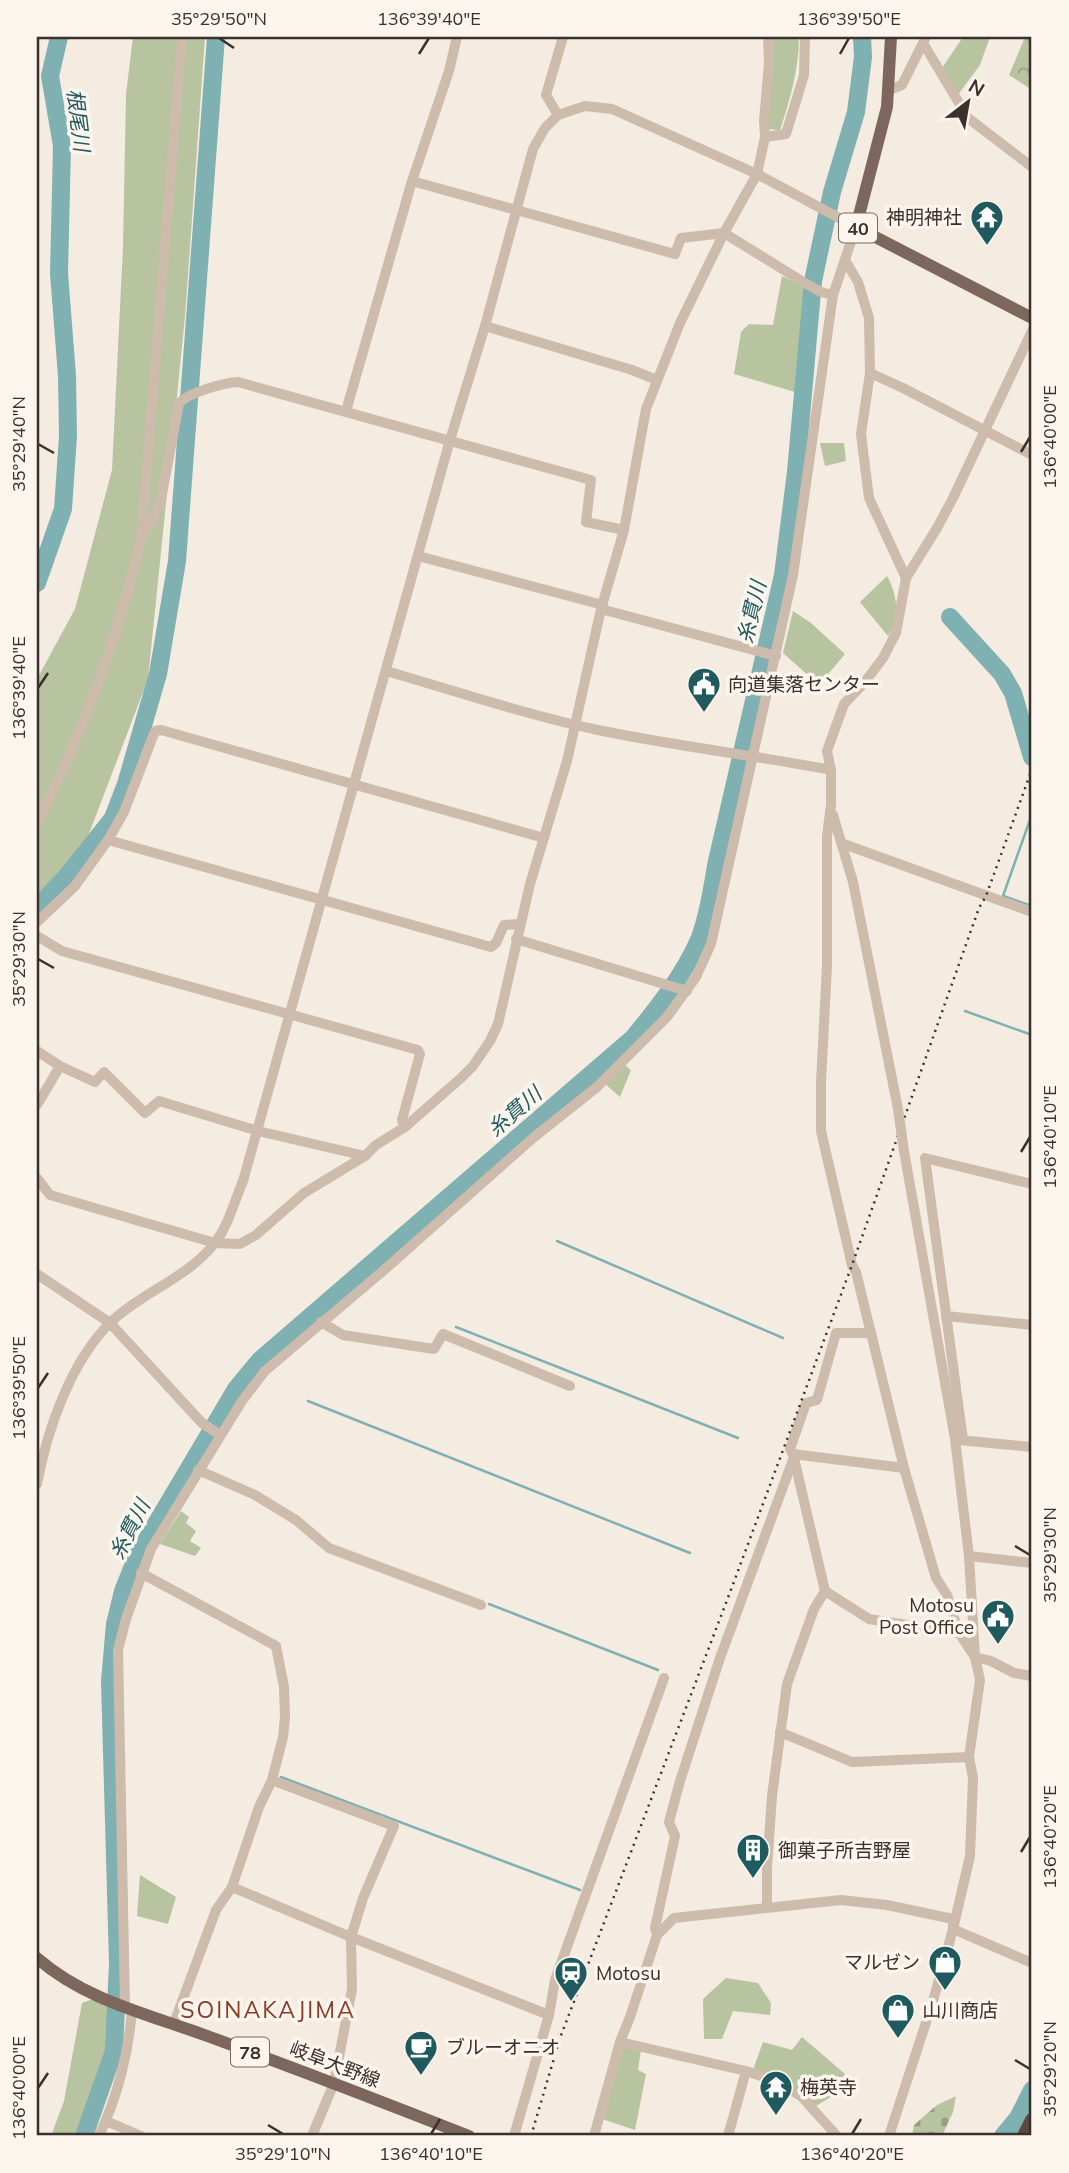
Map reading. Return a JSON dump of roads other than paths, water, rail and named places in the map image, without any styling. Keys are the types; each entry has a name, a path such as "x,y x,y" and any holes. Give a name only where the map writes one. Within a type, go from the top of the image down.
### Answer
{"highway":[{"path":"1024,2136 1032,2120"}],"main road":[{"name":"40","path":"891,37 887,107 856,227 1032,318"},
{"name":"岐阜大野線","path":"37,1958 82,1989 112,2003 174,2023 469,2136"}],"street":[{"path":"37,823 77,740 106,665 141,539 182,37"},
{"path":"346,411 412,181 449,71 457,37"},
{"path":"558,116 546,95 563,37"},
{"path":"37,1178 50,1195 215,1243 240,1244 256,1235 304,1194 405,1127 473,1066 490,1041 498,1024 519,924 575,725 602,607 624,530 646,409 680,323 724,233 757,174 765,137 768,37"},
{"path":"765,137 786,134 804,75 805,37"},
{"path":"889,90 902,85 924,40"},
{"path":"924,40 968,118 1032,167"},
{"path":"37,1484 54,1420 85,1357 110,1323 131,1305 202,1258 215,1243 243,1181 450,440 485,326 515,209 533,149 545,128 558,116 585,106 612,108 757,174 856,227 833,295 799,542 768,654 711,943 700,969 678,988 667,1017 597,1087 533,1138 265,1371 214,1431 198,1470 151,1549 141,1573 125,1619 118,1650 130,2042 99,2136"},
{"path":"412,181 675,254 681,238 724,233 805,283 833,295"},
{"path":"845,260 858,282 869,318 870,373 861,434 869,498 905,580"},
{"path":"485,326 657,380"},
{"path":"1032,331 937,528 905,580 896,633 883,659 844,704 827,751 831,770 831,804 827,836 827,966 821,1082 821,1131 835,1198 904,1468 936,1578 947,1595 959,1633 975,1657 991,1661 1014,1673 1032,1676"},
{"path":"870,373 1032,455"},
{"path":"141,539 160,505 179,403 200,392 238,382 592,480 586,522 624,530"},
{"path":"418,556 768,654"},
{"path":"386,671 575,725 653,741 831,770"},
{"path":"37,922 75,886 108,840 124,812 155,732 161,730 544,838"},
{"path":"831,804 858,905 959,1440"},
{"path":"108,840 491,947 496,943 504,925 519,924"},
{"path":"841,843 1032,912"},
{"path":"37,936 62,951 418,1050 420,1054 402,1120 405,1127"},
{"path":"516,939 678,988"},
{"path":"37,1051 60,1066 95,1082 104,1072 145,1113 159,1101 258,1131 365,1156"},
{"path":"37,1105 60,1066"},
{"path":"888,2136 931,2008 970,1856 973,1777 969,1757 980,1680 975,1657 969,1556 946,1316 925,1158 1032,1184"},
{"path":"37,1274 110,1323 172,1392 214,1431"},
{"path":"946,1316 1032,1325"},
{"path":"321,1322 343,1335 434,1349 443,1334 570,1386"},
{"path":"767,1907 772,1796 787,1684 814,1609 825,1591 794,1456 790,1449 806,1403 817,1400 835,1333 871,1334"},
{"path":"959,1440 1032,1447"},
{"path":"794,1456 904,1468"},
{"path":"657,1935 655,1928 675,1836 669,1822 680,1781 720,1658 794,1456"},
{"path":"198,1470 254,1495 296,1520 329,1548 481,1605"},
{"path":"969,1556 1032,1563"},
{"path":"141,1573 276,1646 284,1687 283,1737 272,1780 259,1807 232,1887 216,1910 174,2023"},
{"path":"825,1591 869,1619 959,1633"},
{"path":"514,2136 549,2015 555,1980 664,1678"},
{"path":"780,1732 852,1762 969,1757"},
{"path":"272,1780 394,1826 362,1898 351,1937 352,1989 334,2083 312,2136"},
{"path":"232,1887 549,2015"},
{"path":"594,2136 620,2042 631,2017 657,1935 674,1918 848,1901 900,1907 953,1919 953,1929"},
{"path":"953,1929 1032,1963"},
{"path":"620,2042 746,2071 773,2080 801,2096 837,2136"},
{"path":"728,2136 746,2071"},
{"path":"106,2121 141,2136"}],"waterway":[{"name":"根尾川","path":"37,583 63,509 68,436 67,376 59,273 62,146 50,76 59,37"},
{"path":"37,908 67,876 113,818 126,784 158,674 177,561 216,37"},
{"name":"糸貫川","path":"84,2136 114,2051 118,1963 110,1681 115,1624 123,1591 137,1556 236,1389 260,1360 633,1038 669,991 699,940 708,911 717,861 783,575 796,472 813,281 832,192 856,112 863,57 862,37"},
{"path":"950,617 1002,674 1013,693 1032,757"},
{"path":"1032,814 1003,896 1032,906"},
{"path":"965,1011 1032,1035"},
{"path":"557,1241 783,1338"},
{"path":"456,1327 738,1438"},
{"path":"308,1401 690,1553"},
{"path":"489,1604 658,1670"},
{"path":"281,1777 580,1890"},
{"path":"1003,2136 1018,2118 1032,2090"}],"railway":[{"path":"531,2136 560,2038 852,1265 979,908 986,896 1032,769"}],"place":[{"name":"神明神社","path":"987,247"},
{"name":"向道集落センター","path":"704,714"},
{"name":"Motosu Post Office","path":"998,1646"},
{"name":"御菓子所吉野屋","path":"753,1880"},
{"name":"マルゼン","path":"945,1992"},
{"name":"Motosu","path":"571,2003"},
{"name":"山川商店","path":"898,2040"},
{"name":"ブルーオニオ","path":"421,2077"},
{"name":"梅英寺","path":"776,2117"}],"district":[{"name":"SOINAKAJIMA","path":"268,2009"}]}
